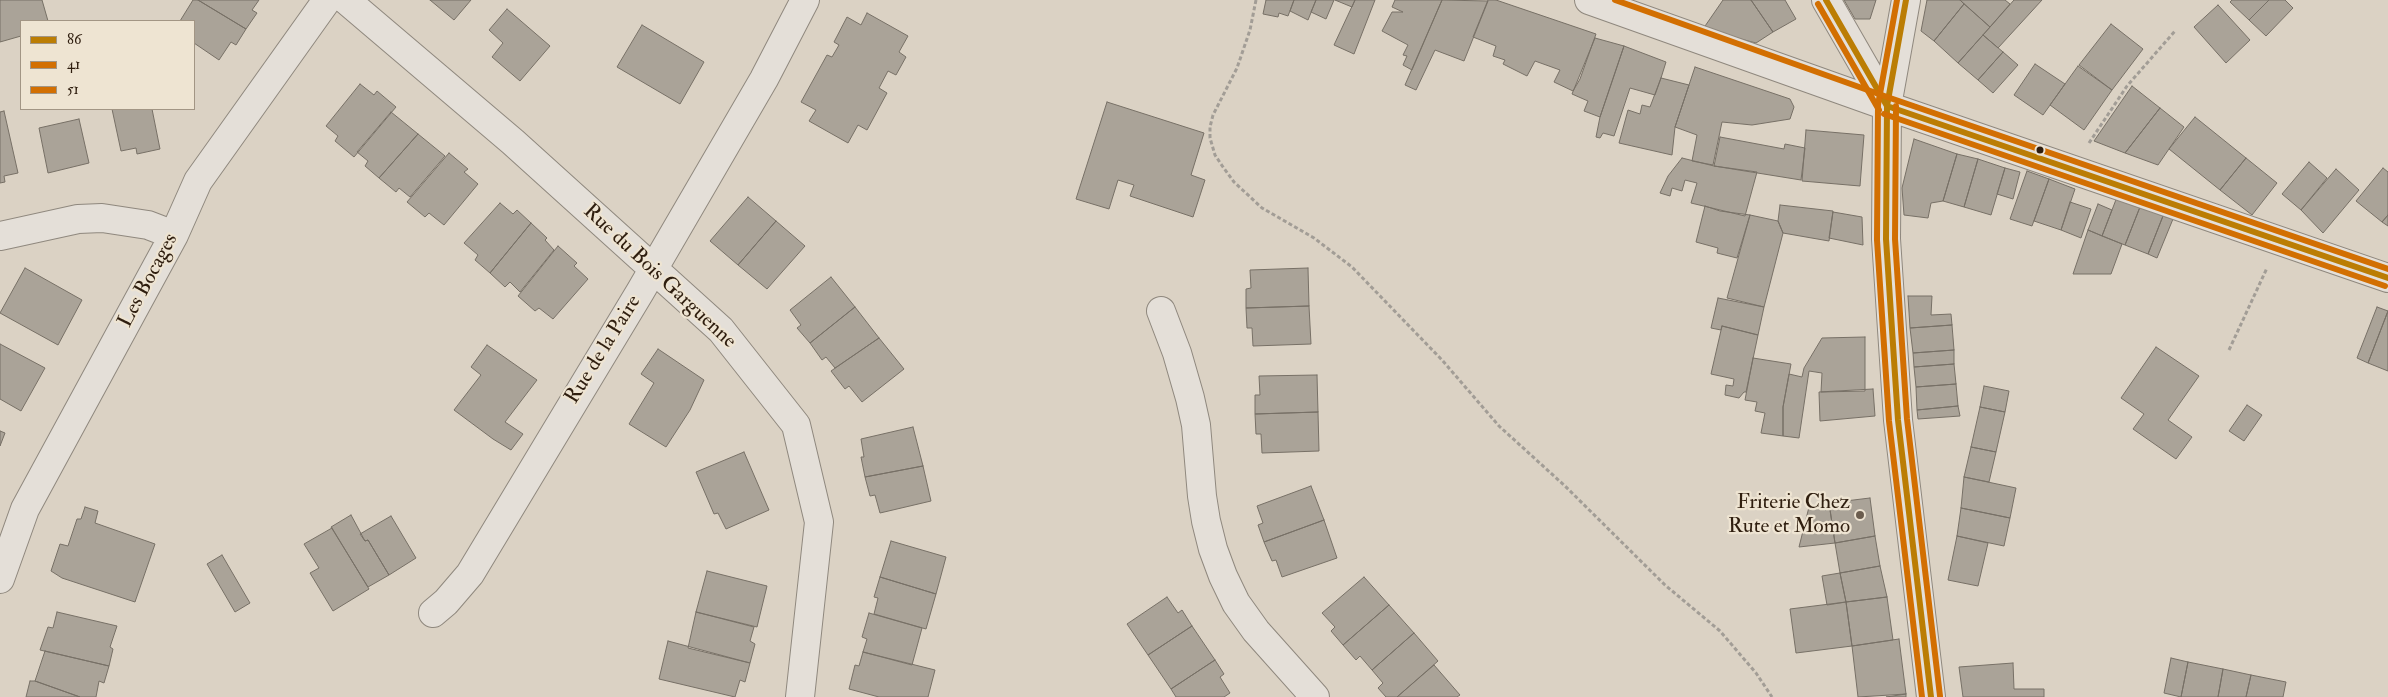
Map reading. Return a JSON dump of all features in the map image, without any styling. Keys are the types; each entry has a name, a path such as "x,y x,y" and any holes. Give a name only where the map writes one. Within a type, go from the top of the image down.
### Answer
{"street":[{"name":"Les Bocages","path":"0,579 25,509 174,235 198,181 328,0"},
{"name":"Rue du Bois Garguenne","path":"346,0 513,142 721,330 796,425 819,522 800,697"},
{"name":"Rue de la Paire","path":"433,612 446,602 470,574 654,268 764,79 805,0"},
{"path":"1589,0 1887,106 2074,168 2388,278"},
{"path":"1826,0 1887,106"},
{"path":"1906,0 1887,106 1886,239 1898,420 1931,697"},
{"path":"0,236 78,219 102,218 148,225 174,235"},
{"path":"1161,311 1177,353 1196,425 1202,496 1213,549 1236,603 1256,631 1315,697"}],"path":[{"path":"1256,0 1250,30 1237,68 1213,115 1210,126 1215,155 1234,182 1262,208 1314,238 1352,267 1442,360 1499,426 1566,486 1665,585 1720,631 1756,673 1772,697"},
{"path":"2074,168 2127,86 2175,31"},
{"path":"2229,350 2280,240"}],"building":[{"path":"0,0 42,0 48,20 20,20 20,36 0,42"},
{"path":"193,0 198,0 246,29 236,45 231,42 219,60 195,44 195,20 181,20"},
{"path":"198,0 259,0 252,10 257,13 246,29"},
{"path":"430,0 471,0 454,20"},
{"path":"1266,0 1294,0 1288,16 1279,13 1278,17 1263,14"},
{"path":"1294,0 1316,0 1308,20 1290,11"},
{"path":"1316,0 1334,0 1326,19 1311,12"},
{"path":"1335,0 1355,0 1352,7"},
{"path":"1355,0 1375,0 1354,54 1334,45"},
{"path":"1395,0 1442,0 1412,70 1403,65 1407,56 1403,55 1408,45 1382,31 1392,12 1403,12 1392,7"},
{"path":"1442,0 1488,1 1464,61 1435,50 1416,90 1405,85"},
{"path":"1488,0 1496,0 1596,34 1580,79 1573,91 1554,82 1560,70 1535,61 1527,76 1503,64 1505,60 1493,56 1496,46 1473,37"},
{"path":"1723,0 1751,0 1773,32 1756,43 1703,29"},
{"path":"1751,0 1785,0 1796,19 1773,32"},
{"path":"1844,0 1876,0 1870,19 1855,19"},
{"path":"1927,0 1960,0 1964,4 1934,41 1921,31"},
{"path":"1960,0 2005,0 2010,4 1990,27"},
{"path":"2014,0 2042,0 1998,48 1983,35"},
{"path":"2232,0 2269,0 2249,20 2230,2"},
{"path":"2269,0 2285,0 2293,8 2266,36 2249,20"},
{"path":"1964,4 1990,27 1958,63 1934,41"},
{"path":"2218,5 2250,40 2226,63 2194,27"},
{"path":"507,9 550,46 520,81 492,57 503,43 489,30"},
{"path":"867,13 908,36 899,52 906,57 896,75 888,71 879,88 887,93 867,130 858,125 848,143 809,121 816,110 801,102 827,55 832,57 839,45 834,42 847,17 861,25"},
{"path":"2111,24 2143,49 2112,90 2079,65"},
{"path":"642,25 704,62 680,104 617,67"},
{"path":"1983,35 2003,52 1978,80 1958,63"},
{"path":"1595,38 1624,46 1600,117 1584,111 1588,101 1572,94"},
{"path":"1624,46 1666,62 1655,95 1630,88 1614,136 1603,133 1600,138 1596,137 1600,117"},
{"path":"2003,52 2018,65 1993,93 1978,80"},
{"path":"2035,64 2065,84 2043,115 2014,95"},
{"path":"2078,66 2112,90 2084,130 2050,105"},
{"path":"1695,67 1790,99 1794,107 1790,119 1752,125 1722,122 1713,165 1692,161 1697,135 1675,127"},
{"path":"1661,78 1689,85 1675,127 1672,155 1619,143 1628,110 1640,114 1642,105 1650,107"},
{"path":"360,84 374,95 377,91 396,107 354,157 335,141 338,136 326,126"},
{"path":"2132,86 2160,108 2125,153 2094,141"},
{"path":"1107,102 1204,133 1191,175 1205,180 1193,217 1130,196 1134,185 1118,180 1109,209 1076,199"},
{"path":"2160,108 2184,127 2158,165 2125,153"},
{"path":"112,110 152,110 160,149 137,154 136,148 121,151"},
{"path":"4,111 18,173 4,176 5,182 0,183 0,112"},
{"path":"391,112 418,134 379,178 365,166 368,161 357,152"},
{"path":"2195,117 2246,158 2220,190 2169,149"},
{"path":"79,119 89,163 48,173 39,128"},
{"path":"1806,130 1864,135 1860,186 1802,181"},
{"path":"418,134 445,156 410,197 399,188 396,192 379,178"},
{"path":"1720,137 1784,149 1785,144 1805,148 1801,180 1714,166"},
{"path":"1914,139 1957,154 1943,201 1931,203 1928,218 1904,215 1902,188"},
{"path":"449,153 468,169 464,172 478,184 444,225 429,213 425,217 407,202"},
{"path":"1957,154 1978,159 1964,207 1943,201"},
{"path":"1682,158 1714,166 1757,172 1745,216 1691,203 1697,183 1685,180 1682,191 1672,188 1670,196 1660,193 1668,176"},
{"path":"2246,158 2277,183 2252,215 2220,190"},
{"path":"1978,159 2005,168 1991,215 1964,207"},
{"path":"2309,162 2327,178 2301,210 2282,194"},
{"path":"2005,168 2020,172 2013,199 1997,194"},
{"path":"2383,168 2388,172 2388,215 2382,222 2356,201"},
{"path":"2336,169 2359,190 2323,233 2301,210"},
{"path":"2027,171 2049,179 2032,226 2010,219"},
{"path":"2049,179 2075,189 2061,230 2034,221"},
{"path":"748,197 776,221 738,265 710,241"},
{"path":"2117,197 2140,207 2125,245 2102,236"},
{"path":"2070,202 2091,209 2081,238 2061,230"},
{"path":"500,203 513,214 517,210 531,223 490,273 475,260 478,255 464,243"},
{"path":"2098,204 2112,210 2102,236 2088,230"},
{"path":"1780,205 1833,211 1829,241 1783,233 1778,221"},
{"path":"1705,206 1720,211 1750,215 1737,258 1717,253 1718,248 1696,242"},
{"path":"2140,207 2163,216 2148,254 2125,245"},
{"path":"1833,212 1862,217 1863,245 1829,238"},
{"path":"1750,215 1778,221 1783,233 1764,307 1727,298"},
{"path":"2388,215 2388,226 2382,222"},
{"path":"2163,216 2173,219 2157,258 2148,254"},
{"path":"776,221 805,246 767,289 738,265"},
{"path":"531,223 547,238 545,240 554,250 520,292 510,282 505,287 490,273"},
{"path":"2088,230 2122,244 2111,274 2073,274"},
{"path":"558,246 577,263 574,266 588,279 553,319 539,308 535,311 518,296"},
{"path":"25,268 82,300 58,345 0,313"},
{"path":"1308,268 1309,306 1246,308 1246,289 1251,288 1250,270"},
{"path":"831,277 855,307 810,343 797,328 801,325 790,310"},
{"path":"1908,296 1932,296 1931,315 1951,314 1952,325 1910,328"},
{"path":"1718,298 1764,307 1758,335 1722,326 1721,330 1711,328"},
{"path":"1309,306 1311,344 1253,346 1252,328 1247,328 1246,308"},
{"path":"855,307 879,338 835,368 826,357 822,360 810,343"},
{"path":"2377,307 2388,311 2368,363 2357,358"},
{"path":"2388,311 2388,371 2368,363"},
{"path":"1952,325 1954,350 1913,353 1910,328"},
{"path":"1722,326 1758,335 1746,392 1739,398 1725,395 1726,385 1733,386 1734,379 1711,374"},
{"path":"1865,337 1865,391 1821,392 1822,373 1809,371 1799,438 1783,436 1783,407 1789,374 1802,377 1804,368 1822,338"},
{"path":"879,338 904,369 862,402 849,386 845,389 831,371"},
{"path":"0,344 45,368 21,411 0,399"},
{"path":"487,345 537,380 505,422 523,434 511,450 454,410 481,375 471,367"},
{"path":"2156,347 2199,376 2168,420 2192,437 2176,459 2133,429 2144,414 2121,398"},
{"path":"658,349 704,380 690,410 666,447 629,424 654,383 641,374"},
{"path":"1954,350 1954,364 1914,367 1913,353"},
{"path":"1753,358 1791,364 1783,407 1783,436 1761,433 1765,413 1755,411 1757,402 1745,400"},
{"path":"1954,364 1956,384 1916,387 1914,367"},
{"path":"1317,375 1318,412 1255,414 1255,395 1260,395 1259,376"},
{"path":"1956,384 1958,406 1917,410 1916,387"},
{"path":"1984,386 2009,391 2005,412 1980,407"},
{"path":"1873,389 1875,416 1820,421 1819,392"},
{"path":"2247,405 2262,415 2244,441 2229,431"},
{"path":"1958,406 1960,416 1918,419 1917,410"},
{"path":"1980,407 2005,412 1996,452 1971,447"},
{"path":"1318,412 1319,451 1262,453 1261,434 1256,434 1255,414"},
{"path":"913,427 923,466 865,477 861,457 864,457 861,439"},
{"path":"0,431 5,433 0,446"},
{"path":"1971,447 1996,452 1989,482 1964,477"},
{"path":"744,452 769,510 726,529 718,513 714,514 696,472"},
{"path":"923,466 931,501 880,513 875,495 870,496 865,477"},
{"path":"1964,477 2016,488 2010,518 1961,508"},
{"path":"1311,486 1324,520 1264,542 1258,525 1263,523 1257,506"},
{"path":"1870,498 1875,536 1835,543 1829,503"},
{"path":"1829,503 1835,543 1799,547 1809,507"},
{"path":"85,507 98,511 95,523 155,544 135,602 62,578 51,571 60,544 68,546 77,519 81,519"},
{"path":"1961,508 2010,518 2004,546 1957,536"},
{"path":"351,515 365,541 368,540 389,575 368,587 331,527"},
{"path":"391,516 416,558 389,575 368,540 365,541 360,534"},
{"path":"1324,520 1337,558 1282,577 1276,560 1272,561 1264,542"},
{"path":"332,528 369,589 333,611 310,573 319,568 304,544"},
{"path":"1875,536 1880,566 1840,573 1835,543"},
{"path":"1957,536 1988,543 1978,586 1948,580"},
{"path":"891,541 946,557 936,594 880,577"},
{"path":"222,555 250,603 235,612 207,564"},
{"path":"1880,566 1887,597 1846,602 1840,573"},
{"path":"707,571 767,586 757,627 696,612"},
{"path":"1840,573 1846,602 1827,605 1822,576"},
{"path":"880,577 936,594 926,629 874,614 878,598 874,597"},
{"path":"1364,577 1389,605 1343,645 1331,631 1335,627 1322,613"},
{"path":"1167,597 1178,613 1182,610 1192,626 1148,655 1127,624"},
{"path":"1887,597 1893,640 1852,646 1846,602"},
{"path":"1846,602 1852,646 1796,653 1790,609"},
{"path":"1389,605 1414,633 1372,670 1360,656 1356,660 1343,645"},
{"path":"57,612 117,626 110,647 113,649 109,666 40,650 48,627 53,628"},
{"path":"696,612 754,627 750,641 755,644 750,663 688,648"},
{"path":"869,613 922,628 912,665 863,652 867,639 862,637"},
{"path":"1192,626 1215,660 1171,689 1148,655"},
{"path":"1414,633 1438,661 1397,697 1386,697 1378,688 1383,683 1372,670"},
{"path":"1899,639 1906,694 1858,697 1852,646"},
{"path":"668,641 750,663 745,682 740,680 735,697 659,679"},
{"path":"45,651 109,666 104,683 99,681 96,697 80,697 35,681"},
{"path":"863,652 935,670 928,697 879,697 849,689 855,665 859,666"},
{"path":"2171,658 2188,662 2181,697 2164,693"},
{"path":"1215,660 1224,674 1220,677 1230,693 1224,697 1176,697 1171,689"},
{"path":"2188,662 2223,669 2218,697 2181,697"},
{"path":"2013,663 2014,689 2044,689 2044,697 1963,697 1959,667"},
{"path":"1434,665 1460,695 1457,697 1397,697"},
{"path":"2223,669 2251,675 2246,697 2218,697"},
{"path":"2251,675 2286,682 2283,697 2246,697"},
{"path":"30,681 35,681 80,697 26,697"},
{"path":"1906,694 1906,697 1886,697"}],"transit line":[{"name":"51","path":"1615,0 1890,98 2388,269"},
{"name":"86","path":"1826,0 1887,106"},
{"name":"41","path":"1897,0 1878,105 1877,240 1889,421 1922,697"},
{"name":"86","path":"1906,0 1887,106 1886,239 1898,420 1931,697"},
{"name":"41","path":"1818,4 1879,110"},
{"name":"86","path":"1887,106 2388,278"},
{"name":"51","path":"1896,106 1895,239 1907,419 1940,696"},
{"name":"41","path":"1884,114 2385,286"}],"place":[{"name":"Friterie Chez Rute et Momo","path":"1860,515"}]}
